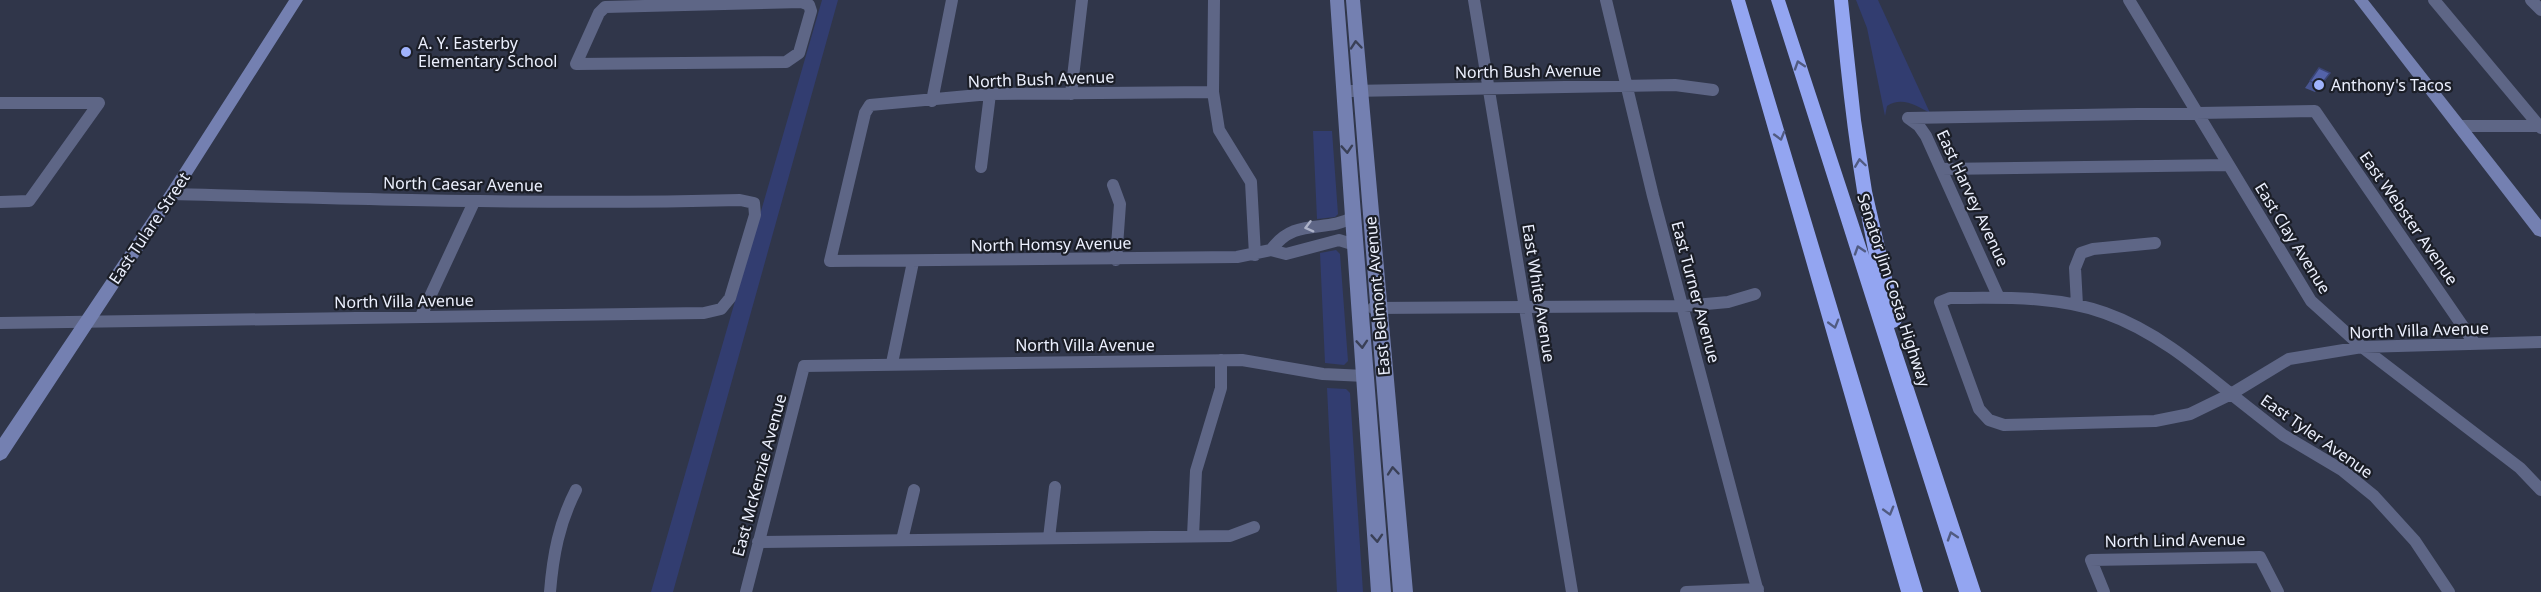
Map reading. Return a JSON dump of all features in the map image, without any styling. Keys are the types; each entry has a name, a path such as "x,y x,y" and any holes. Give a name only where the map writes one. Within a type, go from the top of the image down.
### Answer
{"highway":[{"path":"1733,0 1768,96"},
{"path":"1738,0 1912,592"},
{"name":"Senator Jim Costa Highway","path":"1778,0 1970,592"},
{"path":"1840,0 1853,120 1864,191 1916,426"}],"main road":[{"name":"East Tulare Street","path":"0,453 172,194 296,0"},
{"name":"East Belmont Avenue","path":"1337,0 1351,91 1378,308 1403,592"},
{"name":"East Belmont Avenue","path":"1353,0 1351,91 1353,217 1381,592"},
{"path":"2361,0 2541,231"}],"street":[{"path":"932,101 952,0"},
{"path":"1071,94 1082,0"},
{"path":"1214,0 1213,92 1219,130 1251,182 1255,255"},
{"name":"East White Avenue","path":"1474,0 1572,592"},
{"name":"East Turner Avenue","path":"1606,0 1653,196 1758,590"},
{"name":"East Clay Avenue","path":"2129,0 2311,301 2362,347 2520,468 2541,490"},
{"path":"2434,0 2540,127"},
{"path":"2532,0 2541,10"},
{"path":"682,2 801,2 809,5 811,11 799,53 792,60 782,62 576,64 599,13 605,7 682,2"},
{"name":"North Bush Avenue","path":"1351,91 1674,85 1713,90"},
{"name":"North Bush Avenue","path":"830,261 865,113 870,105 882,102 932,101 990,94 1213,92"},
{"path":"981,167 990,94"},
{"path":"0,102 99,103 29,201 0,202"},
{"name":"East Webster Avenue","path":"2200,114 2315,111 2475,344"},
{"name":"East Harvey Avenue","path":"1999,298 1926,136 1919,126 1908,118 2200,114"},
{"path":"2459,126 2540,127"},
{"path":"1941,169 2228,165"},
{"path":"1113,185 1120,204 1116,260"},
{"name":"North Caesar Avenue","path":"172,194 474,202 634,203 740,200 754,203 755,215 730,298 721,309"},
{"path":"422,316 474,202"},
{"name":"North Homsy Avenue","path":"1271,250 1277,239 1286,235 1312,226 1348,221 1353,217"},
{"name":"North Homsy Avenue","path":"830,261 913,262 1237,257 1271,250 1286,254 1339,240 1355,245"},
{"path":"2077,305 2076,268 2081,253 2093,249 2155,243"},
{"path":"892,363 913,262"},
{"path":"1359,309 1684,306 1728,302 1755,294"},
{"name":"North Villa Avenue","path":"1999,298 1950,298 1940,302 1979,409 1989,420 2004,425 2155,421 2190,414 2231,394 2289,359 2362,347 2541,342"},
{"path":"1999,298 2062,301 2104,312 2154,336 2231,394"},
{"name":"North Villa Avenue","path":"0,323 704,313 721,309"},
{"path":"1193,536 1196,471 1221,388 1221,360"},
{"name":"North Villa Avenue","path":"804,366 1221,360 1266,363 1339,376 1365,376"},
{"name":"East McKenzie Avenue","path":"746,592 804,366"},
{"name":"East Tyler Avenue","path":"2231,394 2284,437 2341,470 2392,513 2429,559 2449,592"},
{"path":"1049,538 1055,487"},
{"path":"550,592 555,545 563,514 576,490"},
{"path":"902,540 914,490"},
{"path":"758,542 1230,536 1254,527"},
{"name":"North Lind Avenue","path":"2104,592 2091,560 2260,557 2278,592"},
{"path":"1686,592 1758,590"}],"shaded area":[{"path":"822,0 838,0 673,592 651,592"},
{"path":"1856,0 1878,0 1930,113 1909,103 1898,102 1887,106 1885,116 1867,28"},
{"path":"1313,131 1332,131 1338,214 1335,217 1317,219"},
{"path":"1336,250 1340,254 1348,361 1344,365 1325,363 1320,253"},
{"path":"1327,388 1346,389 1350,393 1363,592 1337,592"}],"building":[{"path":"2319,68 2330,73 2320,86 2310,81"}],"place":[{"name":"A. Y. Easterby Elementary School","path":"406,52"},
{"name":"Anthony's Tacos","path":"2319,85"}]}
